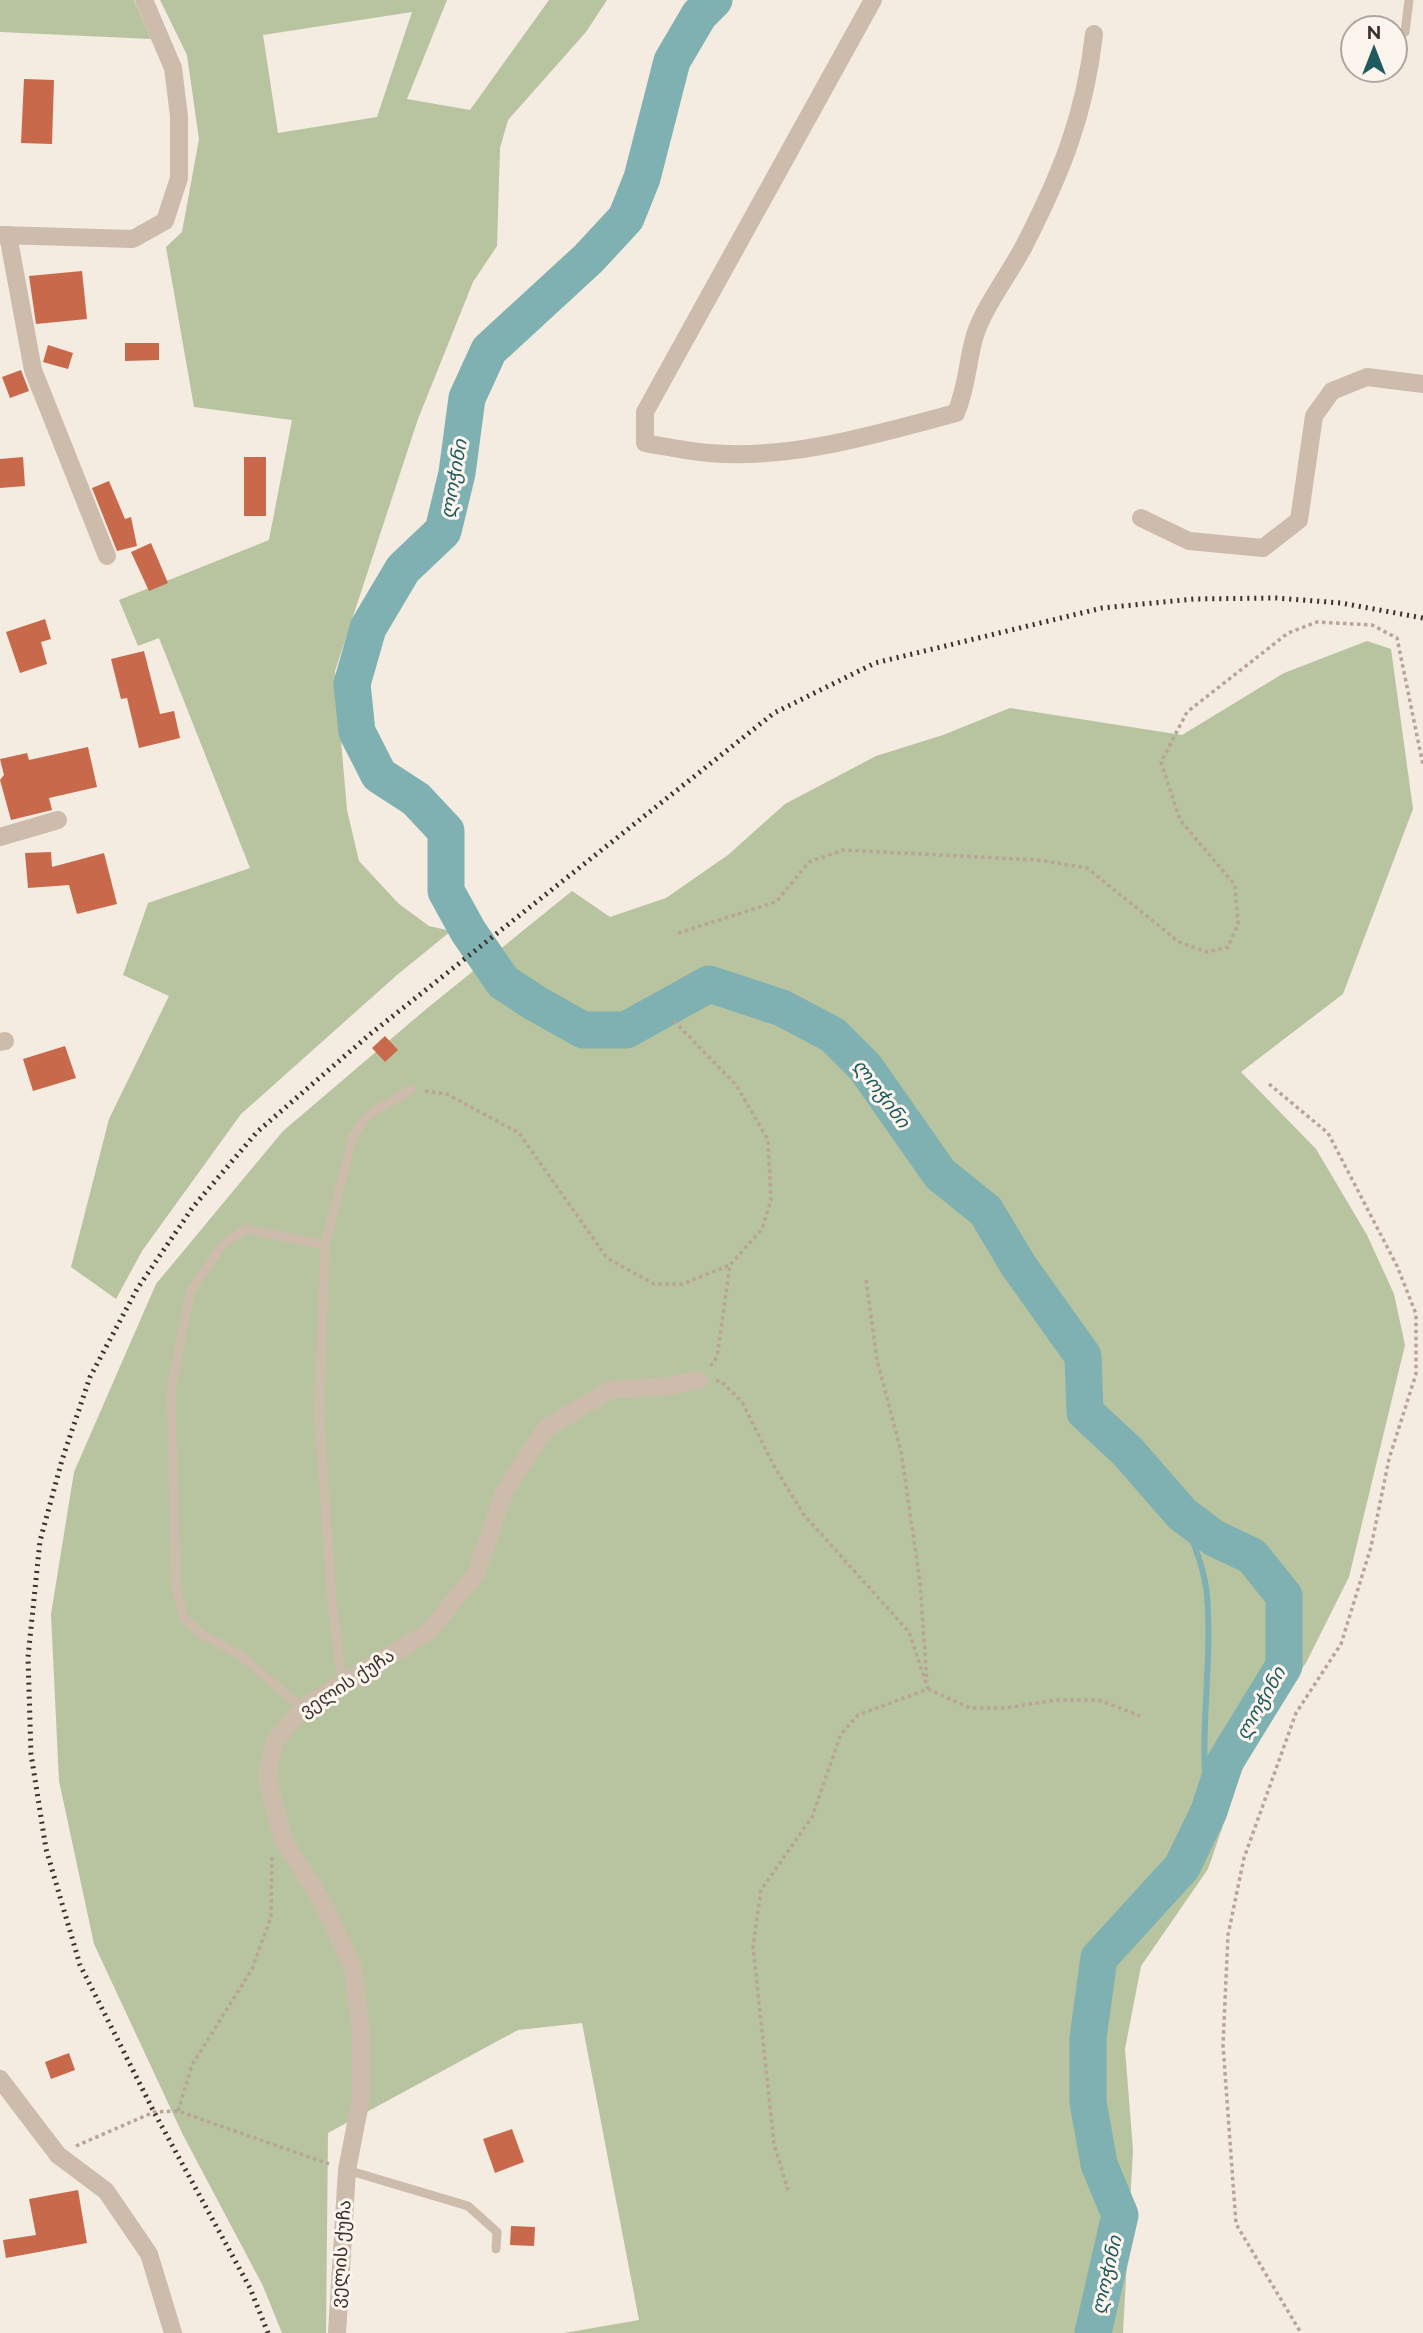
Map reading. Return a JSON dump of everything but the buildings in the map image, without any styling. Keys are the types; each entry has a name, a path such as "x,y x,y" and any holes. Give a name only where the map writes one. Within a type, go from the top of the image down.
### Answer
{"street":[{"path":"107,556 33,370 4,235 133,239 165,221 179,178 178,116 173,68 144,0"},
{"path":"873,0 645,412 645,443 710,453 785,451 848,441 956,413 967,385 976,334 1024,246 1070,150 1088,85 1094,34"},
{"path":"1141,518 1189,541 1263,548 1299,520 1314,416 1332,391 1367,377 1423,384"},
{"path":"0,836 58,820"},
{"name":"ველის ქუჩა","path":"337,2333 347,2170 361,2098 361,2034 353,1968 323,1903 283,1839 267,1777 274,1743 302,1708 428,1633 476,1574 505,1490 545,1429 610,1390 668,1386 699,1380"},
{"path":"0,2079 58,2155 106,2191 149,2254 173,2333"}],"lane":[{"path":"342,1683 331,1602 318,1414 324,1245 353,1136 369,1114 412,1089"},
{"path":"302,1708 240,1655 203,1636 184,1619 176,1587 171,1391 190,1292 224,1243 246,1229 324,1245"},
{"path":"347,2170 468,2206 497,2232 496,2249"}],"path":[{"path":"678,933 776,902 809,863 844,850 1038,860 1087,868 1179,942 1207,952 1228,947 1238,924 1235,885 1180,820 1161,762 1187,712 1288,633 1317,622 1372,625 1397,638 1423,765"},
{"path":"412,1089 447,1094 519,1133 607,1258 654,1284 682,1284 730,1265 762,1229 771,1200 768,1140 736,1085 674,1020"},
{"path":"1269,1084 1328,1133 1397,1266 1416,1314 1416,1374 1390,1459 1371,1547 1341,1644 1296,1713 1244,1858 1228,1936 1223,2045 1237,2224 1301,2333"},
{"path":"699,1380 717,1357 730,1265"},
{"path":"866,1280 877,1360 901,1451 920,1582 928,1689"},
{"path":"699,1380 721,1381 742,1402 774,1466 804,1515 909,1633 928,1689"},
{"path":"788,2190 774,2144 753,1946 761,1890 812,1817 841,1734 858,1715 928,1689 970,1708 1005,1708 1056,1700 1099,1700 1140,1716"},
{"path":"178,2111 192,2065 252,1969 271,1917 272,1847"},
{"path":"58,2155 154,2112 178,2111 347,2170"}],"green space":[{"path":"0,0 134,0 151,39 0,32"},
{"path":"160,0 447,0 407,99 470,110 549,0 607,0 586,32 508,120 500,148 497,246 473,282 418,419 335,671 347,810 359,861 399,904 429,926 451,931 397,975 241,1114 142,1251 116,1299 71,1267 109,1119 169,996 123,975 148,903 250,868 159,638 138,646 119,600 269,540 292,420 194,407 166,247 182,232 199,139 187,55","holes":["412,12 377,117 278,133 263,35"]},
{"path":"1367,641 1391,649 1413,809 1343,994 1241,1072 1316,1149 1367,1235 1394,1294 1405,1345 1349,1577 1306,1663 1255,1733 1208,1869 1141,1966 1125,2049 1133,2150 1123,2333 564,2333 639,2320 582,2023 518,2030 328,2133 326,2333 282,2333 263,2286 183,2135 94,1944 59,1781 51,1614 74,1472 156,1284 283,1131 425,1010 572,891 610,917 666,898 728,855 785,804 876,756 943,735 1010,708 1182,735 1284,673"}],"waterway":[{"name":"ლოჭინი","path":"714,0 699,15 672,61 642,178 626,218 588,259 489,350 467,398 457,473 443,531 403,569 368,628 352,684 357,732 379,775 416,799 446,831 446,891 468,931 503,982 535,1003 583,1030 626,1030 709,984 782,1008 833,1035 865,1067 940,1174 986,1211 1018,1265 1083,1356 1085,1412 1128,1452 1182,1514 1214,1538 1252,1556 1284,1596 1284,1666 1225,1762 1209,1811 1182,1867 1099,1958 1088,2038 1088,2102 1099,2164 1120,2215 1093,2333"},
{"path":"1182,1514 1201,1565 1207,1596 1204,1757 1209,1811"}],"railway":[{"path":"268,2333 250,2288 154,2112 80,1965 46,1849 31,1754 28,1657 40,1541 62,1460 90,1377 137,1289 193,1207 257,1132 369,1035 774,713 875,663 1102,608 1194,599 1276,598 1341,603 1423,618"}]}
